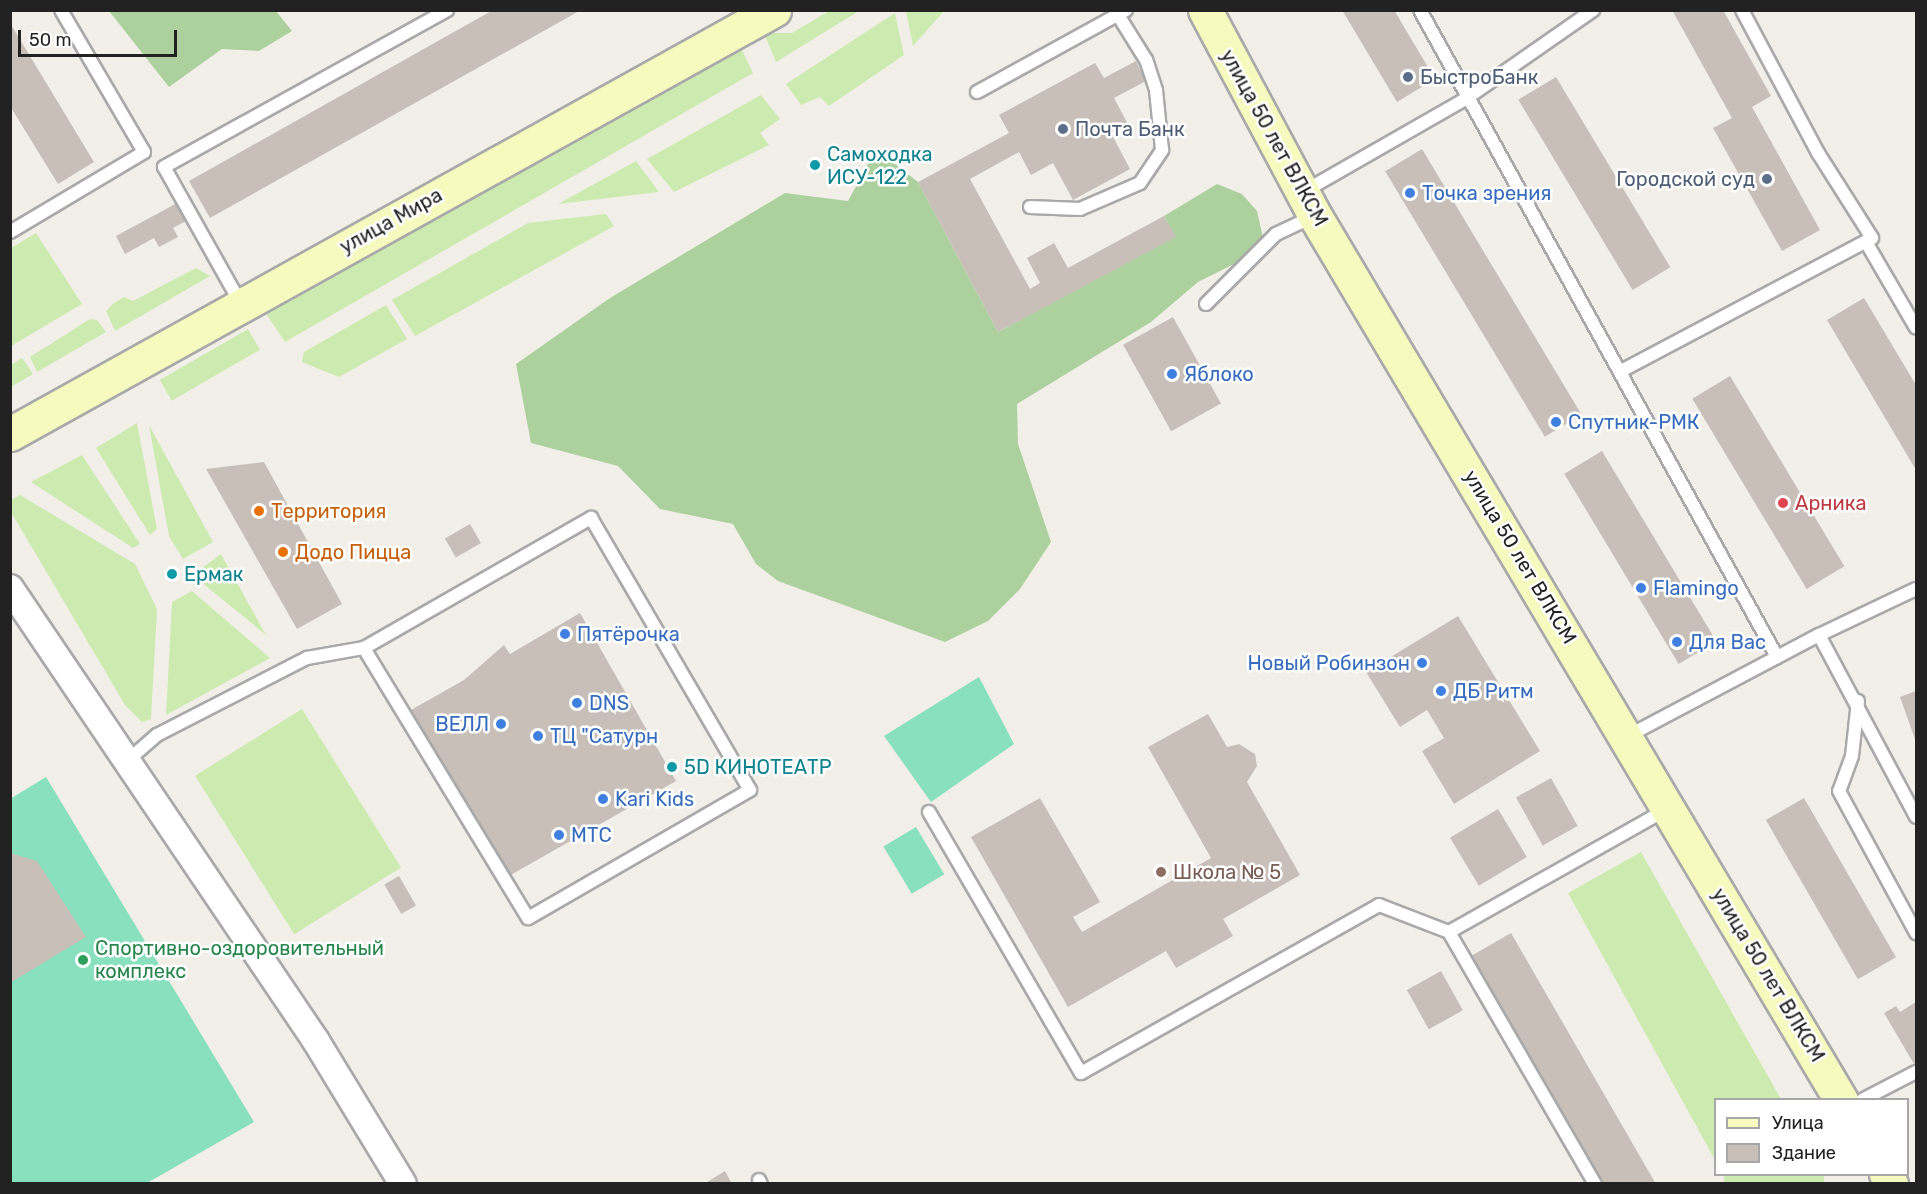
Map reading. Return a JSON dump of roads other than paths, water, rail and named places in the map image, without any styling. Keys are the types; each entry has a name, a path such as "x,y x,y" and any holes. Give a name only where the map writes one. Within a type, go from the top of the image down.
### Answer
{"street":[{"name":"улица Мира","path":"10,434 774,10"},
{"name":"улица 50 лет ВЛКСМ","path":"1205,10 1309,204 1628,736 1840,1098"},
{"path":"10,588 316,1041 403,1184"}],"lane":[{"path":"10,232 144,152 61,10"},
{"path":"241,304 164,167 447,10"},
{"path":"1420,10 1777,657"},
{"path":"1206,304 1309,204 1593,10"},
{"path":"1621,371 1872,238 1818,153 1742,10"},
{"path":"977,92 1122,13 1146,60 1156,90 1162,150 1140,183 1080,209 1030,207"},
{"path":"1866,242 1917,328"},
{"path":"126,762 157,735 307,658 364,648 591,518 750,790 528,918 364,648"},
{"path":"1628,736 1819,635 1917,589"},
{"path":"1819,635 1858,701 1917,817"},
{"path":"1858,701 1852,756 1839,791 1917,933"},
{"path":"1449,932 1669,808"},
{"path":"929,812 1081,1074 1379,905 1449,932 1595,1184"},
{"path":"1866,1098 1917,1072"}],"place":[{"name":"БыстроБанк","path":"1408,77"},
{"name":"Почта Банк","path":"1063,129"},
{"name":"Самоходка ИСУ-122","path":"815,165"},
{"name":"Городской суд","path":"1767,179"},
{"name":"Точка зрения","path":"1410,193"},
{"name":"Яблоко","path":"1172,374"},
{"name":"Спутник-РМК","path":"1556,422"},
{"name":"Арника","path":"1783,503"},
{"name":"Территория","path":"259,511"},
{"name":"Додо Пицца","path":"283,552"},
{"name":"Ермак","path":"172,574"},
{"name":"Flamingo","path":"1641,588"},
{"name":"Пятёрочка","path":"565,634"},
{"name":"Для Вас","path":"1677,642"},
{"name":"Новый Робинзон","path":"1422,663"},
{"name":"ДБ Ритм","path":"1441,691"},
{"name":"DNS","path":"577,703"},
{"name":"ВЕЛЛ","path":"501,724"},
{"name":"ТЦ \"Сатурн","path":"538,736"},
{"name":"5D КИНОТЕАТР","path":"672,767"},
{"name":"Kari Kids","path":"603,799"},
{"name":"МТС","path":"559,835"},
{"name":"Школа № 5","path":"1161,872"},
{"name":"Спортивно-оздоровительный комплекс","path":"83,960"}]}
